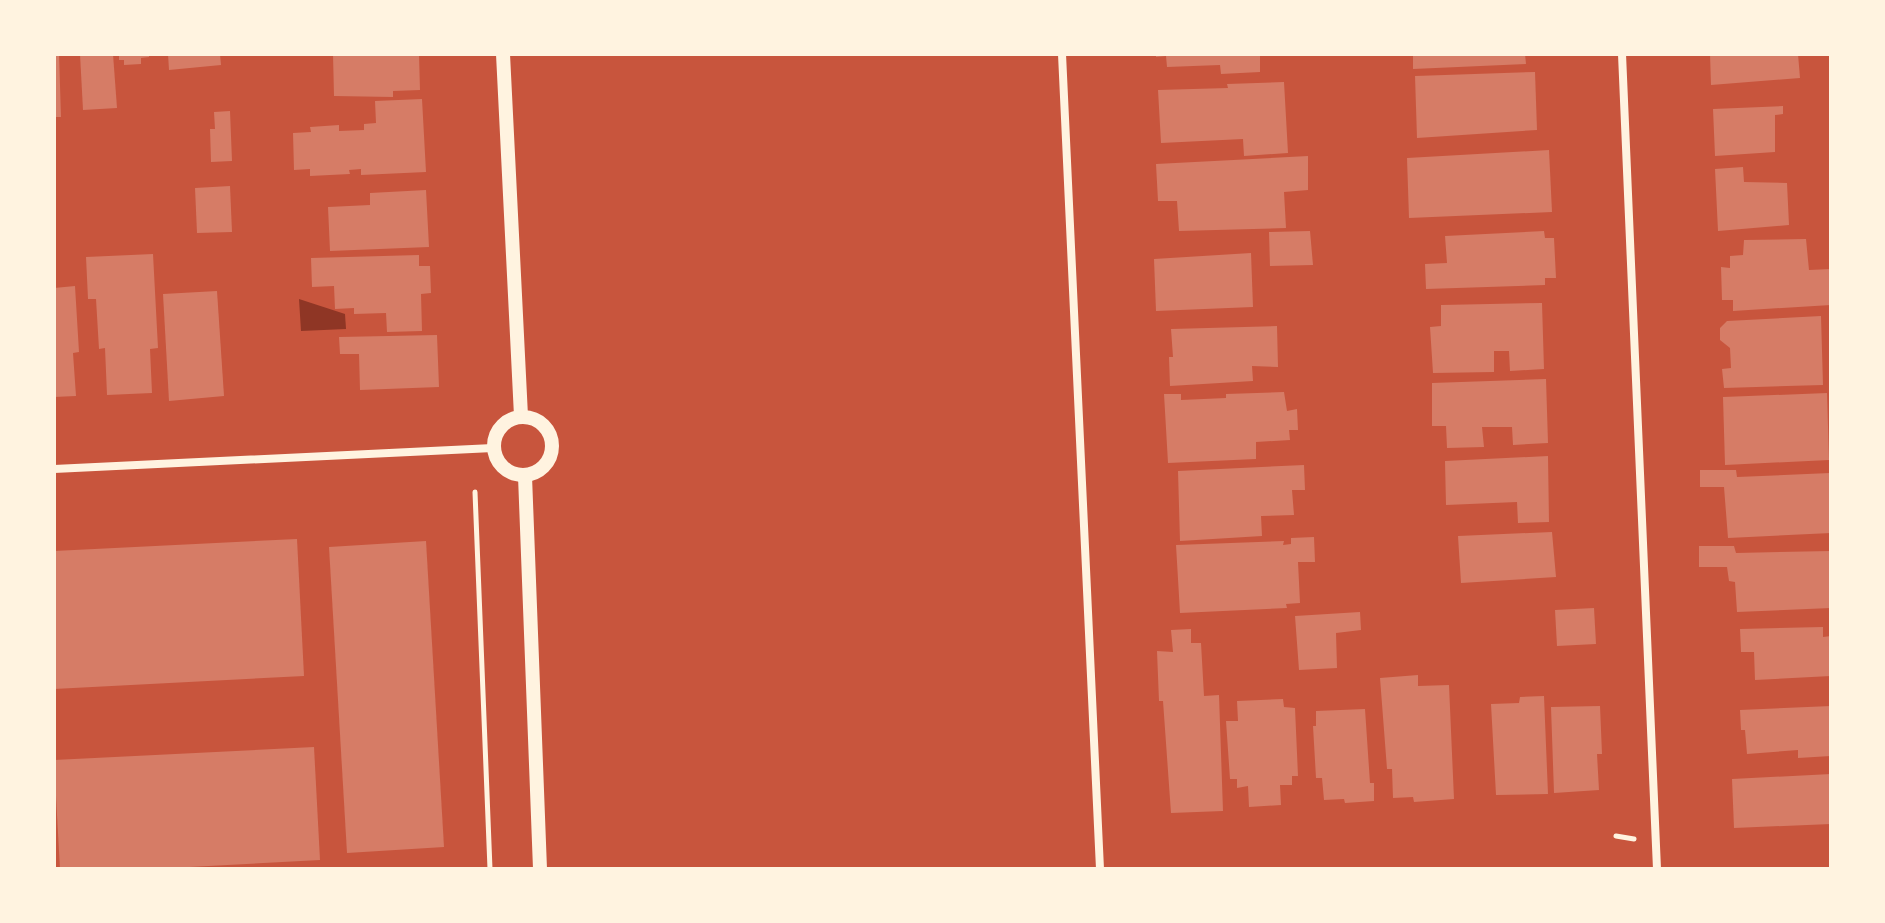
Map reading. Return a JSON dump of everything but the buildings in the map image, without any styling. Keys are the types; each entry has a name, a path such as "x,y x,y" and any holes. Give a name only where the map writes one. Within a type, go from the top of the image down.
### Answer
{"street":[{"path":"503,54 521,416"},
{"path":"1062,54 1100,869"},
{"path":"1622,54 1657,869"},
{"path":"521,416 543,424 553,445 545,466 525,476 513,475 503,469 493,448 501,426 521,416"},
{"path":"54,469 493,448"},
{"path":"525,476 540,869"}],"path":[{"path":"475,492 490,869"},
{"path":"1616,836 1634,839"}],"shaded area":[{"path":"299,299 345,314 346,329 301,331"}]}
